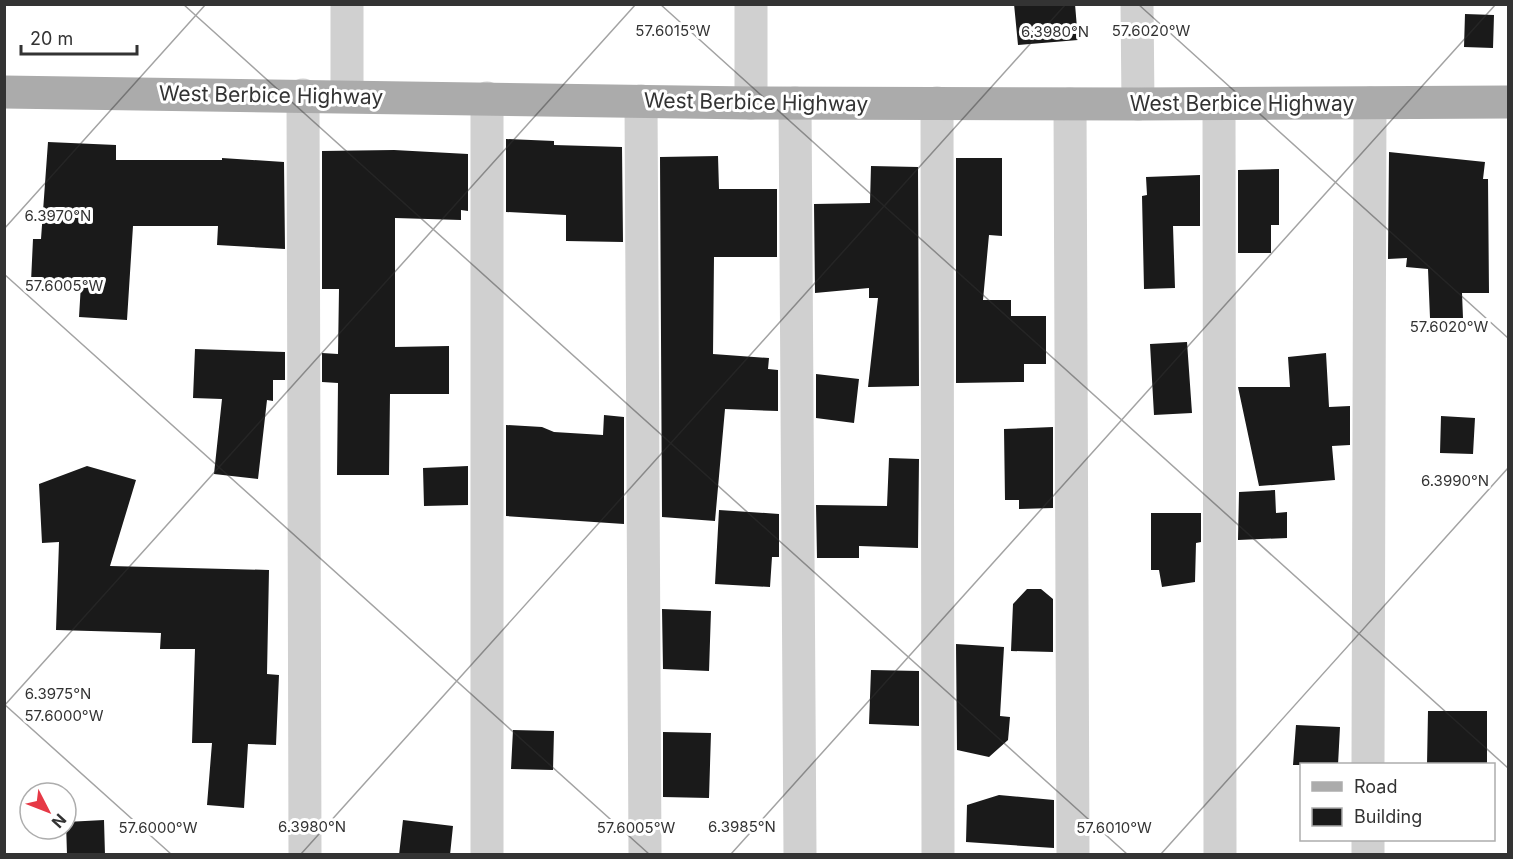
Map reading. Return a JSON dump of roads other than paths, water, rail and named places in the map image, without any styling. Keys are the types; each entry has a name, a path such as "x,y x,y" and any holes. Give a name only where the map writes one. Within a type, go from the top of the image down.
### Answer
{"main road":[{"name":"West Berbice Highway","path":"4,92 347,95 751,103 1509,102"}],"street":[{"path":"347,4 347,95"},
{"path":"751,4 751,103"},
{"path":"1137,4 1138,104"},
{"path":"303,95 305,855"},
{"path":"487,98 487,855"},
{"path":"641,101 645,855"},
{"path":"795,103 800,855"},
{"path":"937,103 938,855"},
{"path":"1368,763 1370,103"},
{"path":"1070,104 1073,855"},
{"path":"1219,104 1220,855"}]}
